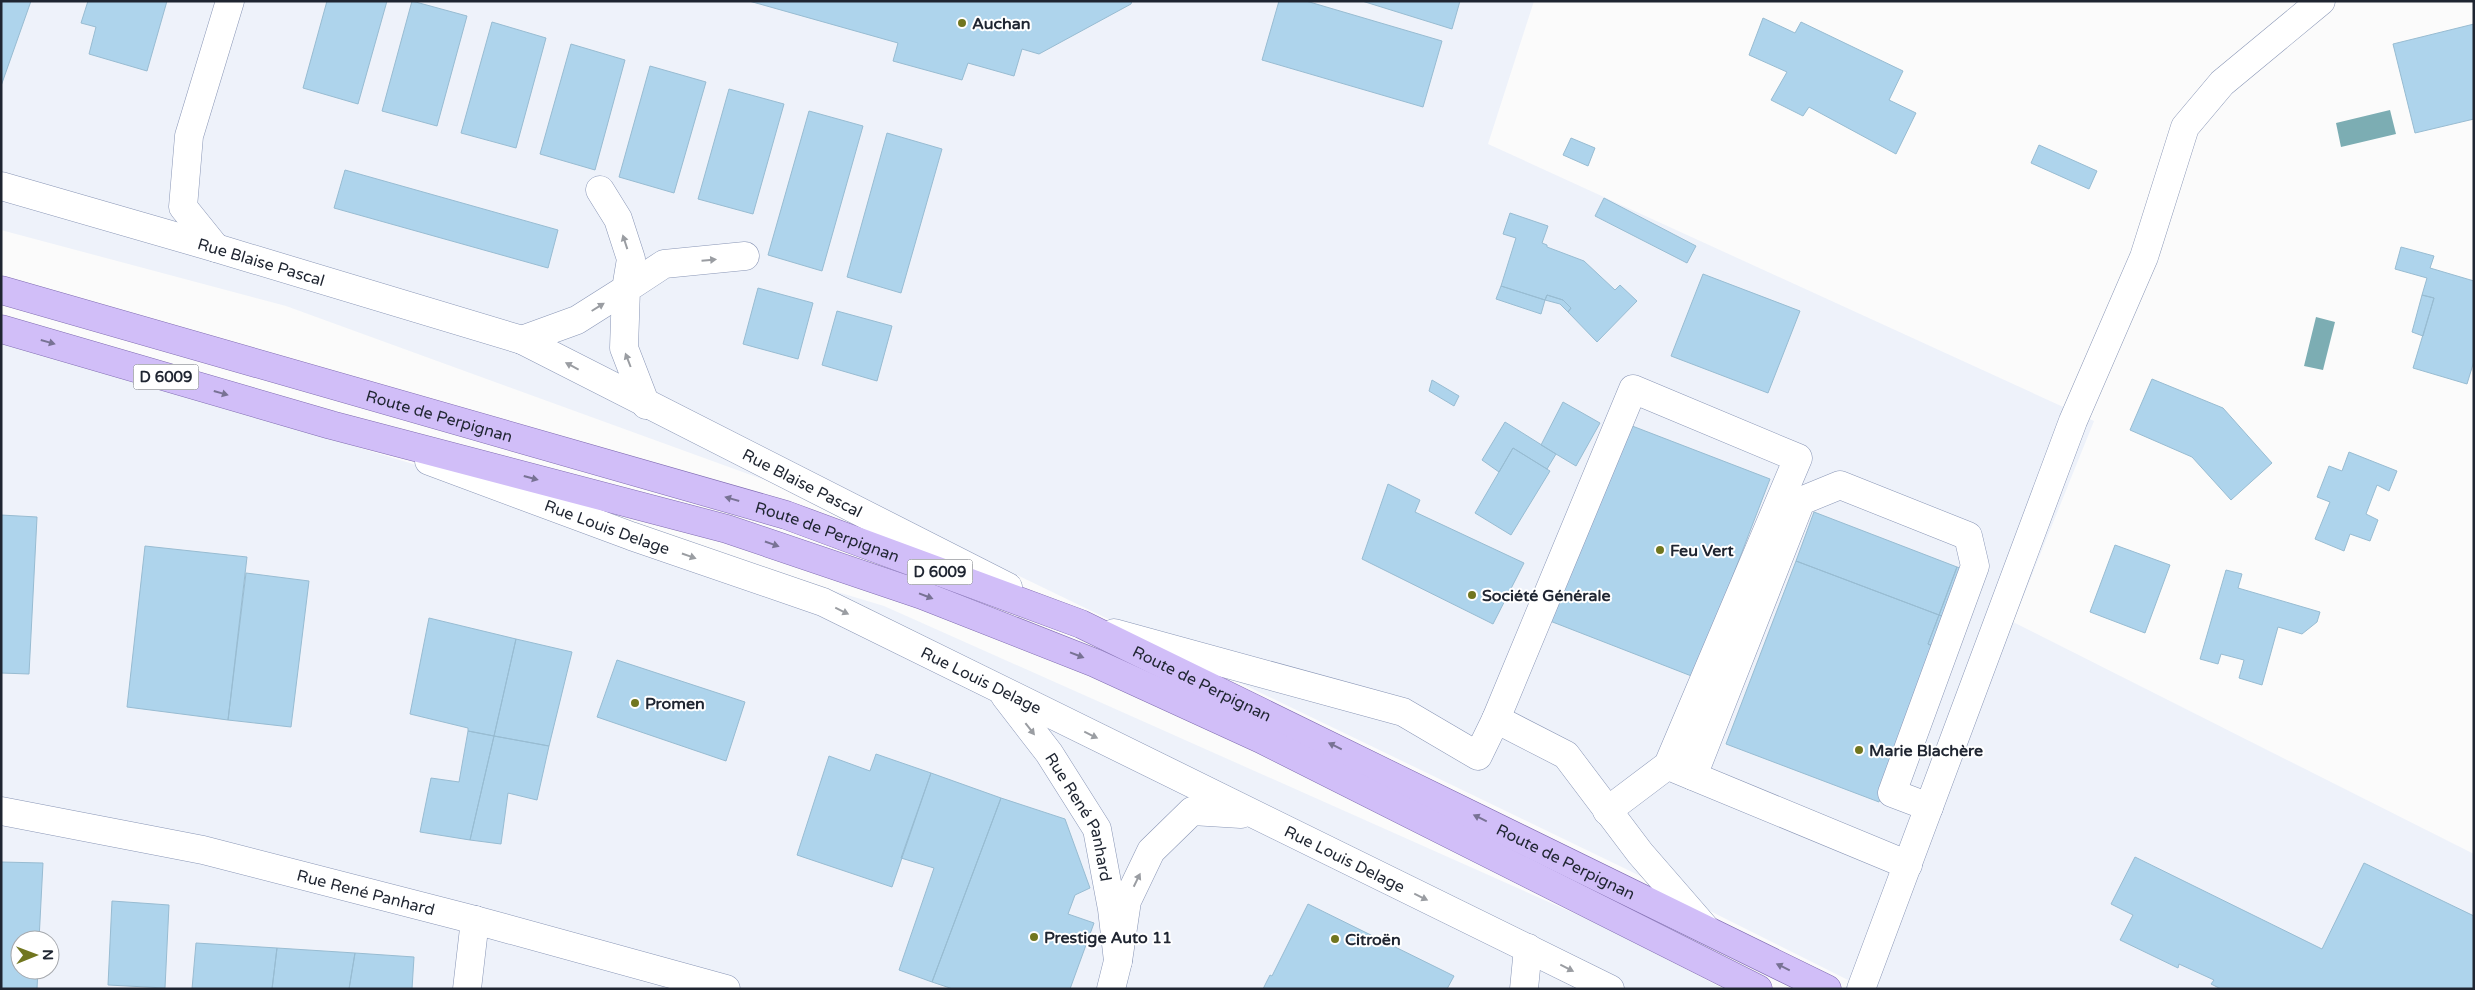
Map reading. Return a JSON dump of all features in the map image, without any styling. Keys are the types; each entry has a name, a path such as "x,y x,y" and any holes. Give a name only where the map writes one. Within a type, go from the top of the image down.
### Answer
{"main road":[{"name":"Route de Perpignan","path":"1,290 786,515 1081,624 1827,989"},
{"name":"Route de Perpignan","path":"1,329 331,425 727,529 922,594 1077,656 1261,739 1758,989"}],"street":[{"path":"216,248 183,207 189,136 230,1"},
{"path":"1861,989 2073,421 2144,257 2185,127 2222,83 2321,1"},
{"name":"Rue Blaise Pascal","path":"1,186 522,340 646,405 1081,624 1403,712 1478,756 1496,719"},
{"path":"600,190 618,219 631,259 626,290 624,348 646,405"},
{"path":"522,340 577,320 664,264 745,256"},
{"path":"1607,811 1668,765 1798,458 1633,389 1496,719 1566,755 1607,811 1640,853 1706,929"},
{"name":"Rue Louis Delage","path":"331,425 631,536 823,602 955,665 1000,690 1610,989"},
{"path":"1693,776 1801,501 1840,485 1968,536 1975,566 1892,793 1929,808"},
{"name":"Rue René Panhard","path":"1000,690 1049,753 1097,829 1112,909 1118,961"},
{"path":"1668,765 1908,865"},
{"name":"Rue René Panhard","path":"1,811 203,850 475,920 726,989"},
{"name":"Rue René Panhard","path":"1111,989 1118,961 1127,901 1151,851 1192,811 1251,814"},
{"path":"467,989 475,920"},
{"path":"1524,989 1528,948"}],"shaded area":[{"path":"1,1 1534,1 1488,144 2094,421 2013,622 2474,854 2474,989 1866,989 1630,871 990,562 286,306 1,230"},
{"path":"1,344 118,375 884,606 1605,927 1724,989 1,989"}],"water":[{"path":"2390,110 2396,134 2341,147 2336,123"},
{"path":"2316,317 2335,322 2323,370 2304,366"}],"building":[{"path":"1,1 31,1 1,86"},
{"path":"88,1 167,1 147,71 89,54 96,27 81,23"},
{"path":"327,1 387,1 358,104 303,88"},
{"path":"412,1 467,16 437,126 382,111"},
{"name":"Auchan","path":"749,1 1132,1 1131,4 1039,54 1022,49 1014,76 968,63 962,80 893,61 898,43"},
{"path":"1279,1 1306,1 1442,41 1423,107 1262,60"},
{"path":"1362,1 1460,1 1452,29"},
{"path":"1763,18 1795,33 1801,22 1903,71 1889,100 1916,113 1896,154 1809,107 1803,116 1771,100 1787,72 1749,55"},
{"path":"492,22 546,38 516,148 461,133"},
{"path":"2474,24 2474,119 2415,133 2393,44"},
{"path":"571,44 625,60 595,170 540,154"},
{"path":"650,66 706,82 674,193 619,177"},
{"path":"729,89 784,104 753,214 698,199"},
{"path":"809,111 863,126 822,271 768,255"},
{"path":"887,133 942,149 901,293 847,277"},
{"path":"1571,138 1595,148 1588,166 1563,155"},
{"path":"2039,145 2097,171 2089,189 2031,163"},
{"path":"345,170 558,230 548,268 334,208"},
{"path":"1604,198 1696,246 1687,263 1595,216"},
{"path":"1510,213 1548,226 1542,243 1547,245 1547,247 1584,261 1615,290 1620,285 1637,301 1597,342 1568,312 1571,308 1563,300 1547,295 1545,300 1501,286 1516,238 1503,234"},
{"path":"2401,247 2434,256 2430,268 2474,281 2474,361 2467,384 2413,368 2434,298 2422,295 2427,278 2395,269"},
{"path":"1703,274 1800,311 1768,393 1671,356"},
{"path":"1501,286 1545,300 1541,314 1496,299"},
{"path":"758,288 813,303 798,359 743,344"},
{"path":"1547,295 1563,300 1571,308 1568,312 1560,304 1545,300"},
{"path":"2422,295 2434,298 2423,336 2412,332"},
{"path":"837,311 892,326 877,381 822,365"},
{"path":"2152,379 2223,408 2272,463 2231,500 2192,457 2130,430"},
{"path":"1432,380 1459,396 1454,406 1429,391"},
{"path":"1563,402 1600,423 1576,466 1541,445"},
{"path":"1505,422 1556,454 1547,469 1513,448 1499,472 1482,460"},
{"name":"Feu Vert","path":"1627,424 1770,479 1694,677 1550,621"},
{"path":"1513,448 1550,471 1511,535 1475,513"},
{"path":"2349,452 2397,471 2389,491 2377,485 2366,514 2378,520 2370,541 2350,534 2344,551 2315,539 2330,502 2317,497 2329,466 2342,471"},
{"path":"1388,484 1420,500 1415,512 1524,563 1493,624 1362,559"},
{"path":"1814,512 1957,567 1939,615 1796,561"},
{"path":"1,515 37,517 29,674 1,673"},
{"path":"2115,545 2170,565 2145,633 2090,612"},
{"path":"145,546 247,557 228,720 127,707"},
{"path":"1796,561 1939,615 1928,644 1938,648 1879,802 1726,744"},
{"path":"1957,567 1968,571 1949,619 1939,615"},
{"path":"2226,570 2242,574 2238,588 2320,612 2317,622 2302,634 2278,627 2262,685 2239,678 2244,660 2221,654 2218,664 2200,659"},
{"path":"246,573 309,581 291,727 228,720"},
{"path":"1939,615 1949,619 1938,648 1928,644"},
{"path":"429,618 516,639 494,736 468,731 468,728 410,714"},
{"path":"516,639 572,652 549,746 494,736"},
{"path":"617,660 745,702 726,761 597,717"},
{"path":"468,731 494,736 470,840 420,832 431,778 459,782"},
{"path":"494,736 549,746 537,800 508,793 501,844 470,840"},
{"path":"876,754 931,773 892,887 797,855 829,756 870,771"},
{"path":"931,773 1001,798 932,982 899,970 934,868 901,858"},
{"path":"1001,798 1065,819 1090,888 1075,895 1068,914 1094,923 1070,989 953,989 932,982"},
{"path":"2135,857 2322,949 2364,863 2474,916 2474,989 2221,989 2211,984 2214,980 2179,964 2178,968 2120,940 2133,915 2111,904"},
{"path":"1,862 43,863 40,930 10,930 10,980 37,980 37,989 1,989"},
{"path":"112,901 169,905 165,988 108,985"},
{"name":"Citroën","path":"1308,904 1454,976 1447,989 1263,989 1270,975 1272,976"},
{"path":"196,943 277,948 272,989 192,989"},
{"path":"277,948 355,953 349,989 272,989"},
{"path":"355,953 414,957 412,989 349,989"}],"place":[{"name":"Auchan","path":"962,23"},
{"name":"Feu Vert","path":"1660,550"},
{"name":"Société Générale","path":"1472,595"},
{"name":"Promen","path":"635,703"},
{"name":"Marie Blachère","path":"1859,750"},
{"name":"Prestige Auto 11","path":"1034,937"},
{"name":"Citroën","path":"1335,939"}]}
